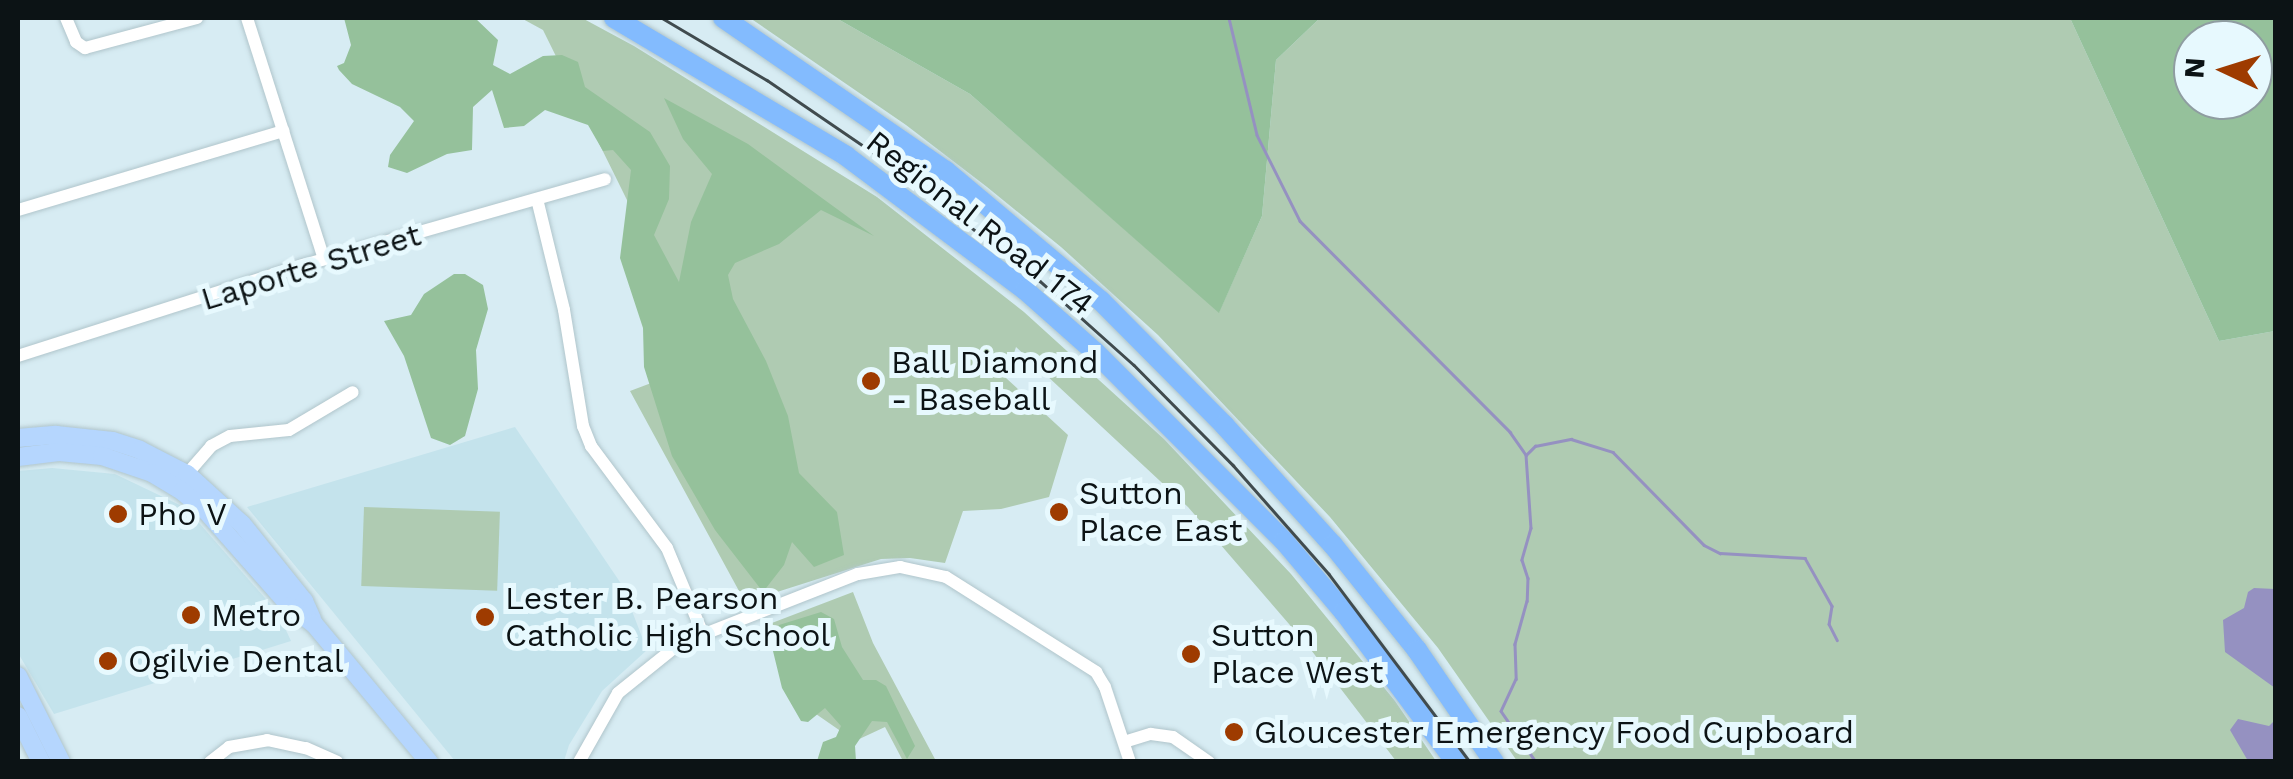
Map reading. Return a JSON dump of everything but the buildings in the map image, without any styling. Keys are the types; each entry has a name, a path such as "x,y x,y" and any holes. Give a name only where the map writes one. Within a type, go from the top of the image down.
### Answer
{"highway":[{"name":"Regional Road 174","path":"614,18 846,156 964,242 1095,352 1284,540 1365,639 1456,762"},
{"name":"Regional Road 174","path":"723,18 946,171 1101,301 1320,530 1416,650 1494,762"}],"main road":[{"path":"18,438 56,435 113,441 187,474 252,536 304,601 314,624"},
{"path":"18,458 59,452 102,456 176,486 208,512 290,606 314,624 429,762"},
{"path":"18,676 62,762"},
{"path":"18,716 41,762"}],"street":[{"path":"66,18 76,42 85,48 196,18"},
{"path":"247,18 324,259"},
{"path":"18,210 283,131"},
{"name":"Laporte Street","path":"18,356 324,259 605,179"},
{"path":"536,200 564,310 583,426 591,446 666,548 703,634"},
{"path":"187,474 211,446 230,436 290,430 353,392"},
{"path":"579,762 618,693 664,653 858,574 900,567 933,572 1096,672 1130,762"},
{"path":"1124,742 1151,734 1173,737 1209,762"},
{"path":"210,762 229,747 268,740 306,748 336,762"}],"shaded area":[{"name":"Lester B. Pearson Catholic High School","path":"515,427 622,585 647,650 602,691 569,745 564,761 455,761 247,507"},
{"path":"52,468 115,474 186,508 278,613 291,641 54,714 18,653 18,471"},
{"path":"2254,588 2275,589 2275,688 2225,652 2223,620 2244,608 2248,592"},
{"path":"2238,719 2269,726 2275,720 2275,761 2248,761 2230,730"}],"green space":[{"path":"344,18 475,18 498,40 493,65 510,74 543,56 562,55 578,62 585,87 650,132 670,166 669,199 654,235 679,282 691,222 712,174 683,139 664,98 748,144 874,236 821,210 779,244 735,263 728,275 733,299 766,361 788,416 799,473 837,512 844,555 814,567 792,542 784,565 763,592 715,530 672,456 644,367 643,328 620,258 631,170 613,150 603,151 588,125 545,110 524,126 504,128 492,90 473,107 472,150 447,154 407,173 388,167 390,155 414,121 400,107 352,84 339,70 337,66 344,63 351,45"},
{"path":"521,18 582,18 634,46 877,197 1024,312 1164,439 1291,574 1395,701 1436,761 1396,761 1308,646 1188,507 1016,347 1006,378 1068,435 1049,497 1001,509 963,511 945,563 881,559 745,602 630,391 707,362 543,30"},
{"path":"750,18 836,18 970,94 1219,312 1262,216 1276,60 1320,18 2070,18 2219,341 2275,331 2275,761 1517,761 1438,648 1330,517 1158,335 1061,247 987,187 906,125"},
{"path":"836,18 1320,18 1276,60 1262,216 1219,313 970,94"},
{"path":"2070,18 2275,18 2275,331 2219,341"},
{"path":"454,274 465,274 483,285 488,309 476,350 478,389 465,436 450,445 431,438 404,356 384,321 411,315 424,294"},
{"path":"364,507 500,512 497,591 361,586"},
{"path":"853,592 873,643 936,761 903,761 885,727 855,741 803,705 764,626"},
{"path":"821,612 834,619 842,647 863,680 876,680 886,686 915,746 907,759 887,722 872,721 855,746 856,761 817,761 823,742 836,737 841,726 825,708 808,722 801,721 782,688 772,647 779,625"}],"waterway":[{"path":"1229,18 1257,135 1300,221 1510,432 1526,455 1531,528 1522,560 1528,578 1527,601 1515,644 1516,679 1501,711 1536,762"},
{"path":"1526,455 1535,446 1571,439 1613,452 1704,545 1720,553 1805,558 1832,606 1829,624 1837,640"}],"tram line":[{"path":"662,18 767,80 890,164 1040,281 1134,365 1233,465 1329,574 1470,762"}],"place":[{"name":"Ball Diamond - Baseball","path":"871,381"},
{"name":"Sutton Place East","path":"1059,512"},
{"name":"Pho V","path":"118,514"},
{"name":"Metro","path":"191,615"},
{"name":"Lester B. Pearson Catholic High School","path":"485,617"},
{"name":"Sutton Place West","path":"1191,654"},
{"name":"Ogilvie Dental","path":"108,661"},
{"name":"Gloucester Emergency Food Cupboard","path":"1234,732"}]}
